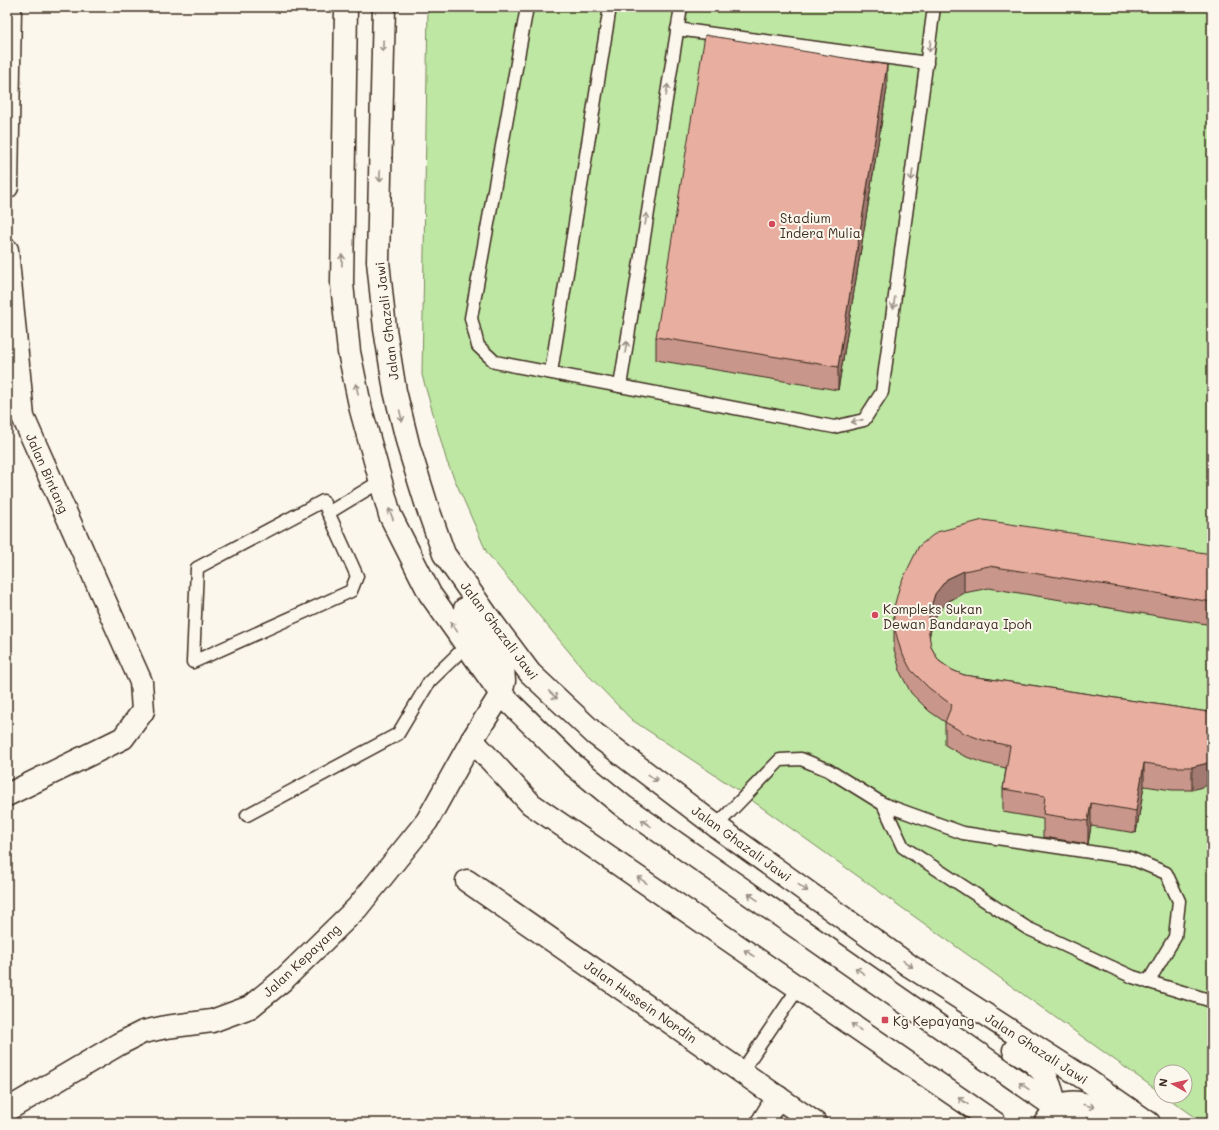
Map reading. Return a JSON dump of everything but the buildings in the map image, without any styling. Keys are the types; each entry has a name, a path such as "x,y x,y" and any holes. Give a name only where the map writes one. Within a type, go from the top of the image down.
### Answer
{"main road":[{"path":"7,187 10,7"},
{"path":"346,7 342,284 349,352 362,410 390,515 430,594 501,694 572,764 623,806 1050,1115 1078,1123"},
{"name":"Jalan Ghazali Jawi","path":"384,7 378,261 385,330 395,391 409,448 444,554 530,673 595,734 716,826 910,966 1087,1080 1149,1123"},
{"name":"Jalan Bintang","path":"7,250 23,417 141,682 143,711 123,738 7,795"},
{"path":"444,554 452,589 503,667 504,681 501,694"},
{"name":"Jalan Kepayang","path":"7,1110 119,1044 143,1032 166,1026 212,1021 250,1007 282,980 357,908 427,821 472,740 501,694"},
{"path":"472,740 530,804 799,987 995,1123"},
{"name":"Jalan Hussein Nordin","path":"467,881 815,1123"},
{"path":"998,1023 1000,1040 1038,1066 1043,1073 1052,1090 1050,1115"},
{"path":"762,1123 778,1097"},
{"path":"1050,1115 1068,1103 1097,1108 1119,1123"}],"lane":[{"path":"527,7 471,318 478,346 495,362 834,427 864,420 882,392 934,7"},
{"path":"551,372 610,7"},
{"path":"620,386 681,7"},
{"path":"677,29 927,63"},
{"path":"328,512 381,481"},
{"path":"323,501 328,512 357,576 350,591 193,662 197,568 323,501"},
{"path":"247,815 398,734 429,682 467,645"},
{"path":"716,826 780,760 801,759 828,770 884,804 963,834 1130,858 1166,873 1179,901 1175,937 1148,982"},
{"path":"884,804 903,847 1027,928 1132,977 1212,1001"},
{"path":"742,1072 799,987"}],"green space":[{"name":"Kompleks Sukan Dewan Bandaraya Ipoh","path":"428,7 1212,7 1212,1123 1204,1123 1177,1104 1193,1104 1193,1064 1153,1064 1153,1087 736,789 632,720 590,677 487,553 447,462 422,375"}],"place":[{"name":"Stadium Indera Mulia","path":"772,224"},
{"name":"Kompleks Sukan Dewan Bandaraya Ipoh","path":"875,615"},
{"name":"Kg Kepayang","path":"885,1020"}]}
